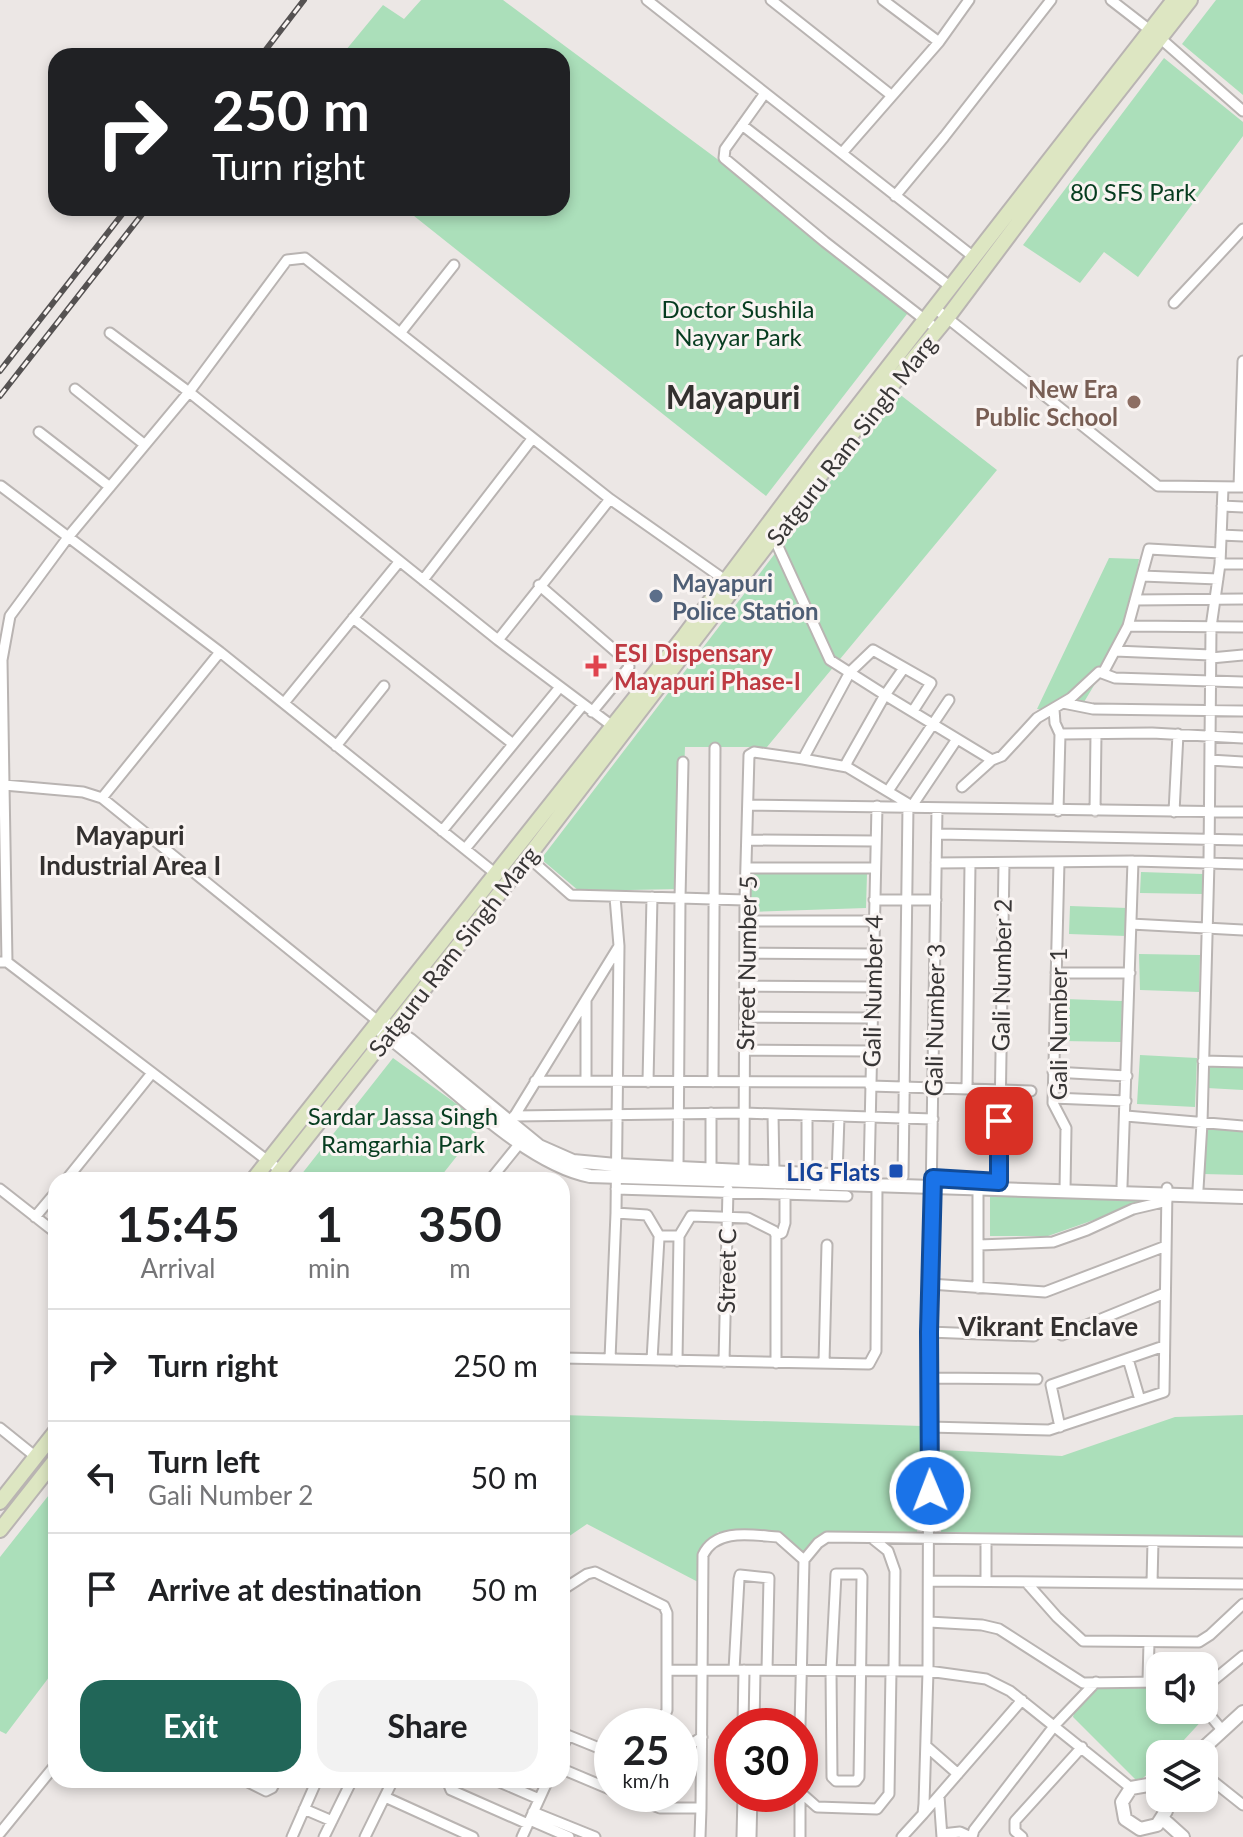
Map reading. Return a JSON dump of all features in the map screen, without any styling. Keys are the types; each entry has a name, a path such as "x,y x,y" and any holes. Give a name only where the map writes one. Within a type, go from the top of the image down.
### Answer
{"main road":[{"name":"Satguru Ram Singh Marg","path":"259,1172 528,857 1155,34 1174,0"},
{"name":"Satguru Ram Singh Marg","path":"279,1172 382,1025 611,725 937,320 952,288 975,258 1155,34 1190,0"},
{"path":"0,1502 48,1441"},
{"path":"0,1530 48,1469"}],"street":[{"path":"647,0 975,258"},
{"path":"771,0 891,95"},
{"path":"883,0 939,42"},
{"path":"842,153 939,42 969,0"},
{"path":"895,196 1051,0"},
{"path":"1111,0 1243,111"},
{"path":"765,93 725,149 724,158 1158,486 1241,487 1243,361"},
{"path":"742,125 952,288"},
{"path":"1174,303 1243,229"},
{"path":"275,1172 268,1161 3,962 4,619 189,392 287,260 305,258 610,499 725,580"},
{"path":"401,332 454,265"},
{"path":"110,333 189,392 498,640 611,725"},
{"path":"75,389 145,445"},
{"path":"39,432 110,487"},
{"path":"423,580 532,439"},
{"path":"1,486 220,652 496,874"},
{"path":"1198,1189 1209,862 1211,627 1220,558 1223,488"},
{"path":"498,640 610,499"},
{"path":"1222,506 1243,507"},
{"path":"1221,535 1243,536"},
{"path":"774,538 830,660 992,760"},
{"path":"1103,673 1128,626 1149,549 1243,564"},
{"path":"284,703 399,562"},
{"path":"1142,576 1218,579"},
{"path":"539,585 628,662 629,667 592,712"},
{"path":"1135,600 1243,599"},
{"path":"353,618 513,744"},
{"path":"1128,626 1243,627"},
{"path":"910,806 847,767 803,759 850,672 873,650 931,683 913,711"},
{"path":"1115,651 1211,657 1243,655"},
{"path":"102,798 220,652"},
{"path":"847,767 885,695 904,668"},
{"path":"962,787 992,760 1002,756 1037,718 1058,706 1096,674 1103,673 1115,678 1243,682"},
{"path":"336,746 384,686"},
{"path":"442,831 560,687"},
{"path":"888,791 949,700"},
{"path":"465,849 583,705"},
{"path":"1058,706 1243,711"},
{"path":"1058,706 1055,723 1060,734 1058,811"},
{"path":"1060,734 1178,734 1243,738"},
{"path":"1095,811 1096,734"},
{"path":"1174,812 1178,734"},
{"path":"903,1177 910,806 957,739"},
{"path":"713,1082 715,748"},
{"name":"Street Number 5","path":"744,1171 749,755 754,752 803,759"},
{"path":"1210,760 1243,762"},
{"path":"678,1168 683,762"},
{"path":"2,785 83,792 102,798 382,1025 520,1143 566,1170 590,1176 728,1182 999,1182 1243,1197"},
{"path":"749,805 1243,812"},
{"name":"Gali Number 4","path":"824,1363 869,1364 875,1357 870,1084 877,806"},
{"name":"Gali Number 3","path":"923,1814 929,1622 929,1332 937,808"},
{"path":"937,834 1243,840"},
{"path":"747,840 875,841"},
{"path":"528,857 565,892 577,896 745,900"},
{"path":"936,863 1133,861 1243,864"},
{"path":"1122,1186 1133,861"},
{"name":"Gali Number 1","path":"1059,862 1053,1098 1054,1107 1066,1128 1065,1187"},
{"name":"Gali Number 2","path":"999,1182 1004,863"},
{"path":"967,1088 970,864"},
{"path":"747,868 875,868"},
{"path":"610,1359 616,1213 619,946 615,897"},
{"path":"648,1082 652,897"},
{"path":"874,900 936,900"},
{"path":"746,921 874,921"},
{"path":"1131,924 1243,930"},
{"path":"513,1119 619,946"},
{"path":"746,953 873,954"},
{"path":"1056,973 1130,973"},
{"path":"745,986 873,987"},
{"path":"586,1000 586,1081"},
{"path":"745,1017 871,1018"},
{"path":"382,1025 513,1119 555,1155 616,1177 678,1168 711,1170 728,1182 785,1194 837,1175 873,1181 903,1177 978,1187 1122,1186 1167,1194"},
{"path":"744,1050 871,1051"},
{"path":"1203,1061 1243,1062"},
{"path":"1053,1072 1127,1076"},
{"path":"72,1172 152,1073"},
{"path":"535,1081 745,1081 1031,1091"},
{"path":"1053,1098 1126,1101"},
{"path":"513,1119 679,1113 933,1119"},
{"path":"711,1113 711,1170"},
{"path":"773,1114 774,1172"},
{"path":"807,1115 812,1184"},
{"path":"1126,1116 1243,1126"},
{"path":"837,1175 839,1117"},
{"path":"496,1172 520,1143"},
{"path":"728,1182 744,1171 774,1172 847,1196"},
{"name":"Street C","path":"724,1362 728,1182"},
{"path":"978,1187 978,1288"},
{"path":"0,1189 48,1227"},
{"path":"979,1245 1053,1242 1167,1194 1198,1189 1243,1190"},
{"path":"776,1235 785,1228 785,1194"},
{"path":"929,1427 1049,1430 1164,1392 1167,1194"},
{"path":"35,1217 48,1202"},
{"path":"616,1213 647,1215 660,1237 652,1360"},
{"path":"677,1361 679,1236 691,1216 753,1220 774,1231 776,1363"},
{"path":"660,1237 679,1236"},
{"path":"570,1358 824,1363 827,1245"},
{"path":"930,1284 1045,1292 1166,1246"},
{"path":"1062,1335 1165,1293"},
{"path":"929,1332 1034,1336"},
{"path":"1060,1427 1051,1385 1164,1346"},
{"path":"1128,1359 1140,1400"},
{"path":"929,1378 1037,1379"},
{"path":"0,1428 36,1457"},
{"path":"700,1837 703,1555 707,1545 718,1537 778,1537 804,1560"},
{"path":"800,1708 804,1560 827,1537 1243,1542"},
{"path":"818,1807 877,1809 889,1794 895,1571 888,1551 873,1539"},
{"path":"986,1539 986,1581"},
{"path":"1152,1583 1153,1541"},
{"path":"570,1585 595,1572 664,1606 667,1613 667,1708"},
{"path":"836,1574 862,1575 861,1671 859,1777 856,1781 836,1781 832,1777 831,1671 836,1574"},
{"path":"742,1708 740,1575 769,1578 767,1670"},
{"path":"929,1581 1243,1584"},
{"path":"1026,1582 1083,1641 1199,1642 1243,1604"},
{"path":"929,1622 999,1629 1076,1680 1146,1681"},
{"path":"1149,1642 1149,1652"},
{"path":"1218,1677 1243,1656"},
{"path":"668,1670 928,1671 986,1679 1022,1700 1131,1788"},
{"path":"754,1708 755,1671"},
{"path":"939,1796 942,1835 960,1832 972,1837 974,1830 1055,1725 1096,1682"},
{"path":"902,1837 1022,1700"},
{"path":"1212,1740 1243,1712"},
{"path":"1217,1724 1222,1730"},
{"path":"570,1736 594,1746"},
{"path":"698,1740 702,1737"},
{"path":"926,1746 958,1774"},
{"path":"1022,1837 1015,1831 1015,1821 1082,1747"},
{"path":"570,1772 594,1782"},
{"path":"0,1833 48,1774"},
{"path":"1146,1785 1131,1788 1125,1794 1122,1811 1131,1825 1148,1829 1163,1819 1166,1812"},
{"path":"1218,1785 1243,1805"},
{"path":"292,1837 313,1788"},
{"path":"324,1837 348,1788"},
{"path":"365,1837 389,1788"},
{"path":"450,1788 569,1837"},
{"path":"514,1788 539,1799"},
{"path":"522,1837 544,1788"},
{"path":"385,1797 473,1837"},
{"path":"304,1809 332,1821"},
{"path":"742,1837 743,1812"},
{"path":"751,1837 752,1812"},
{"path":"800,1812 800,1837"},
{"path":"530,1819 595,1837"},
{"path":"1163,1819 1183,1837"},
{"path":"1122,1836 1131,1825"}],"green space":[{"name":"Doctor Sushila Nayyar Park","path":"421,0 503,0 568,48 348,48 383,5 404,19"},
{"path":"1216,0 1243,0 1243,95 1182,44"},
{"name":"Doctor Sushila Nayyar Park","path":"570,50 914,305 766,496 414,216 570,216"},
{"name":"80 SFS Park","path":"1164,58 1243,122 1243,136 1138,277 1104,252 1080,283 1023,245"},
{"path":"898,393 997,470 767,747 685,747 680,889 579,891 541,859"},
{"path":"1109,558 1139,559 1128,629 1081,707 1037,709"},
{"path":"750,872 867,874 866,908 749,912"},
{"path":"1141,872 1203,874 1203,894 1140,893"},
{"path":"1070,906 1127,908 1126,936 1069,934"},
{"path":"1139,954 1200,955 1199,992 1140,990"},
{"path":"1065,999 1122,1001 1121,1042 1063,1041"},
{"path":"1140,1055 1197,1058 1195,1107 1137,1104"},
{"path":"1209,1056 1243,1058 1243,1090 1207,1088"},
{"name":"Sardar Jassa Singh Ramgarhia Park","path":"393,1058 483,1123 444,1172 303,1172"},
{"path":"1205,1122 1243,1124 1243,1175 1203,1174"},
{"path":"990,1196 1151,1200 1048,1236 990,1236"},
{"path":"570,1415 922,1426 917,1536 820,1535 804,1556 781,1533 718,1532 698,1555 698,1582 587,1524 570,1536"},
{"path":"1243,1415 1243,1537 941,1534 940,1450 1062,1456 1175,1417"},
{"path":"48,1496 48,1679 6,1734 0,1731 0,1557"},
{"path":"1107,1686 1146,1686 1146,1724 1199,1724 1184,1740 1146,1740 1146,1775 1138,1782 1073,1717 1085,1696"}],"railway":[{"path":"267,48 304,0"},
{"path":"0,371 121,216"},
{"path":"0,396 141,216"}],"place":[{"name":"New Era Public School","path":"1134,402"},
{"name":"Mayapuri Police Station","path":"656,596"},
{"name":"ESI Dispensary Mayapuri Phase-I","path":"596,666"},
{"name":"LIG Flats","path":"896,1171"}],"district":[{"name":"Mayapuri","path":"733,396"},
{"name":"Mayapuri Industrial Area I","path":"130,850"},
{"name":"Vikrant Enclave","path":"1048,1326"}],"route":[{"path":"930,1491 929,1332 933,1178 999,1182 999,1121"}]}
